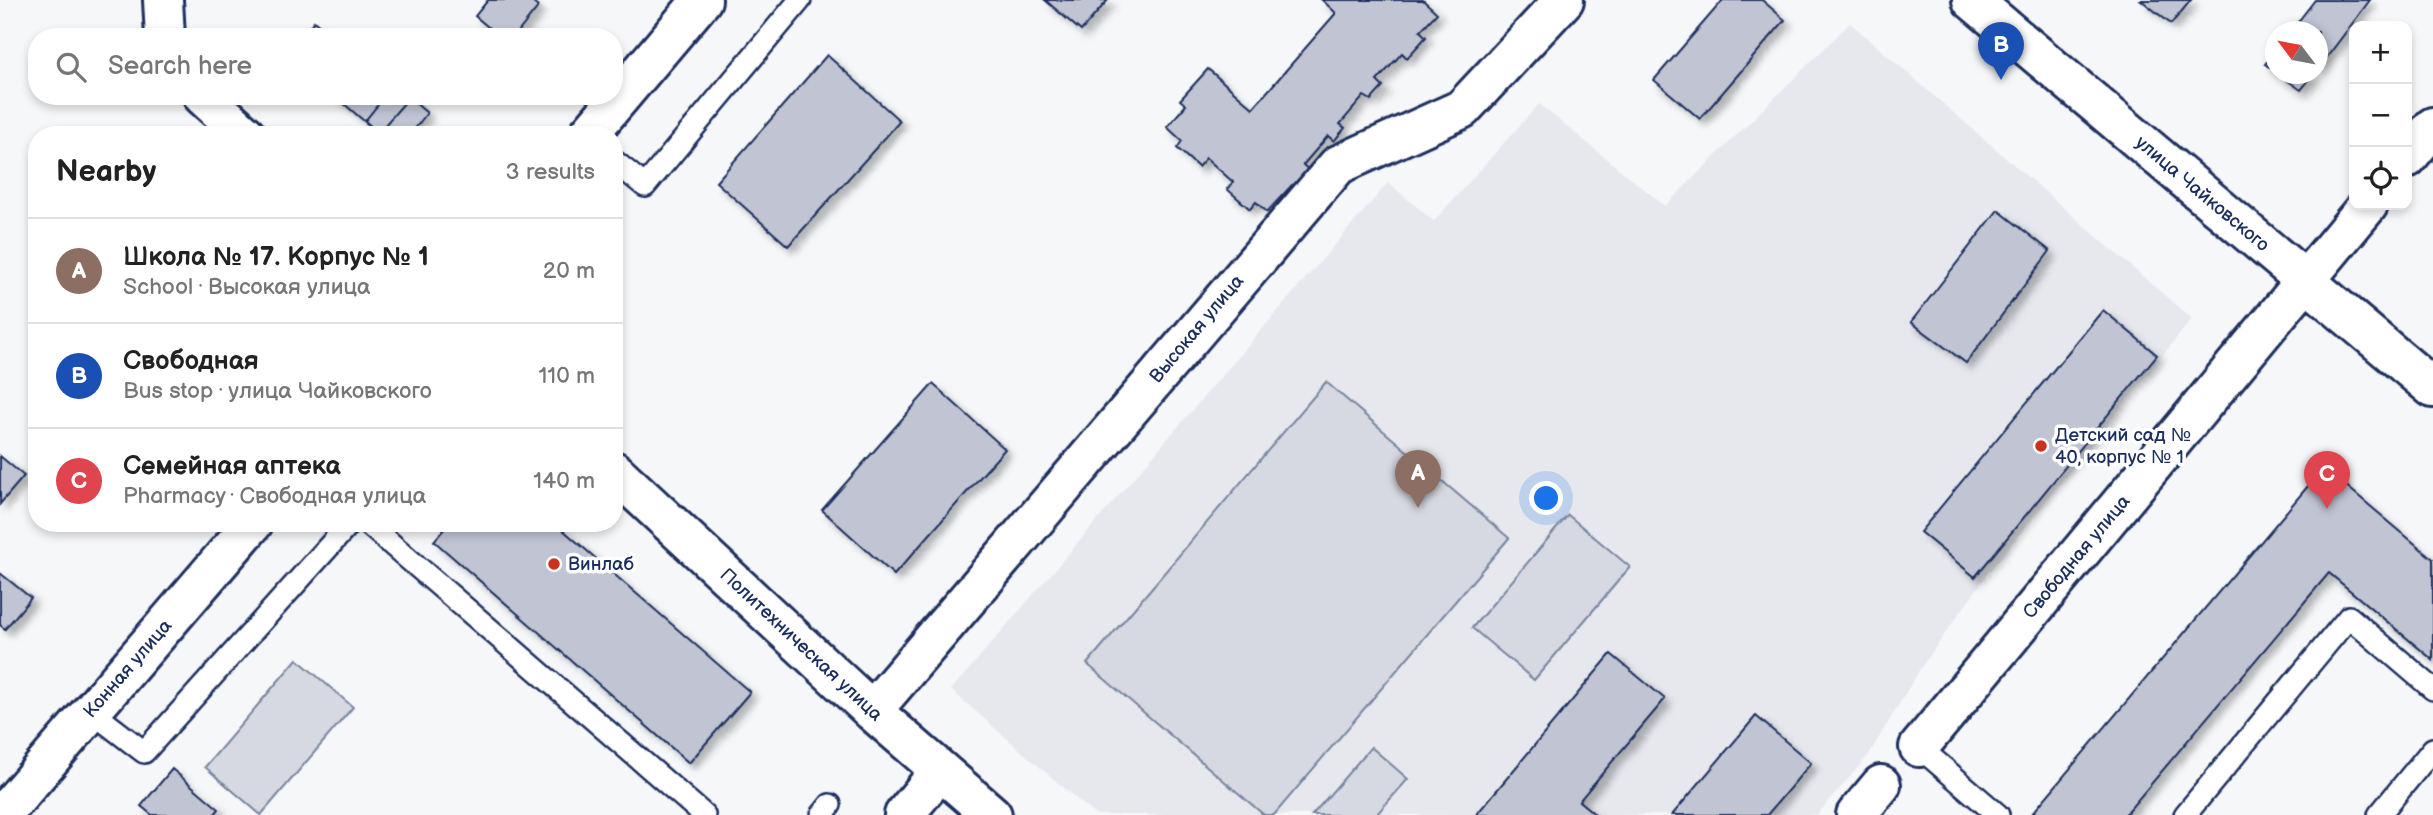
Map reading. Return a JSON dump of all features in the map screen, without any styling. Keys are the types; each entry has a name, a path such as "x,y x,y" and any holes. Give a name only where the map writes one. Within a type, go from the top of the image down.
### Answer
{"street":[{"path":"163,0 165,28"},
{"path":"623,94 702,0"},
{"name":"Высокая улица","path":"872,711 1338,165 1462,109 1564,0"},
{"name":"улица Чайковского","path":"1972,0 2433,388"},
{"path":"213,105 236,126"},
{"path":"596,126 613,105"},
{"path":"2412,152 2433,127"},
{"name":"Свободная улица","path":"1919,747 2364,210"},
{"name":"Политехническая улица","path":"623,479 872,711 992,815"},
{"name":"Конная улица","path":"2,815 245,532"},
{"path":"904,815 940,771"},
{"path":"1856,815 1881,785"}],"lane":[{"path":"623,168 645,186 800,0"},
{"path":"92,712 144,752 342,532"},
{"path":"377,532 704,815"},
{"path":"2185,815 2349,617 2433,689"},
{"path":"1919,747 1998,815"},
{"path":"2379,815 2433,749"}],"shaded area":[{"path":"1850,23 2192,319 1986,576 1920,669 1868,756 1817,815 1095,815 951,690 1388,183 1434,221 1539,104 1665,206"},
{"path":"1326,382 1509,538 1274,815 1264,815 1087,664"},
{"path":"1568,515 1630,567 1534,680 1472,628"},
{"path":"297,659 353,707 261,815 205,767"},
{"path":"1371,747 1408,779 1376,815 1312,815"}],"building":[{"path":"488,0 530,0 538,7 521,28 489,28 475,16"},
{"path":"1045,0 1108,0 1081,31"},
{"path":"1322,0 1423,0 1437,13 1420,31 1426,37 1407,58 1402,53 1377,81 1383,87 1371,100 1364,96 1340,124 1345,128 1334,141 1328,136 1303,165 1311,172 1295,190 1292,185 1267,212 1256,202 1250,209 1227,189 1233,182 1206,158 1198,167 1177,148 1182,141 1167,127 1186,105 1180,100 1208,69 1253,108 1336,13"},
{"path":"1723,0 1762,0 1785,20 1700,119 1654,80"},
{"path":"2141,0 2191,0 2171,24"},
{"path":"2315,0 2370,0 2354,21 2349,21 2349,28 2328,56 2328,21 2299,21"},
{"path":"314,21 322,28 308,28"},
{"path":"827,55 900,121 788,246 716,182"},
{"path":"2292,84 2306,84 2301,90"},
{"path":"345,105 402,105 384,126 370,126"},
{"path":"378,105 418,105 427,113 417,126 371,126 365,121"},
{"path":"1998,210 2050,251 1966,363 1911,322"},
{"path":"2103,310 2157,355 1975,577 1920,532"},
{"path":"933,384 1005,449 894,575 822,510"},
{"path":"0,456 24,476 0,504"},
{"path":"2324,467 2433,559 2433,660 2329,573 2125,815 2031,815"},
{"path":"442,532 565,532 750,692 689,763 434,541"},
{"path":"0,573 31,598 5,629 0,625"},
{"path":"1611,654 1665,699 1579,801 1596,815 1476,815"},
{"path":"1756,716 1811,763 1767,815 1672,815"},
{"path":"172,769 219,809 214,815 152,815 141,806"}],"place":[{"name":"Свободная","path":"2001,80"},
{"name":"Детский сад № 40, корпус № 1","path":"2041,446"},
{"name":"Школа № 17. Корпус № 1","path":"1418,508"},
{"name":"Семейная аптека","path":"2327,509"},
{"name":"Винлаб","path":"554,564"}]}
